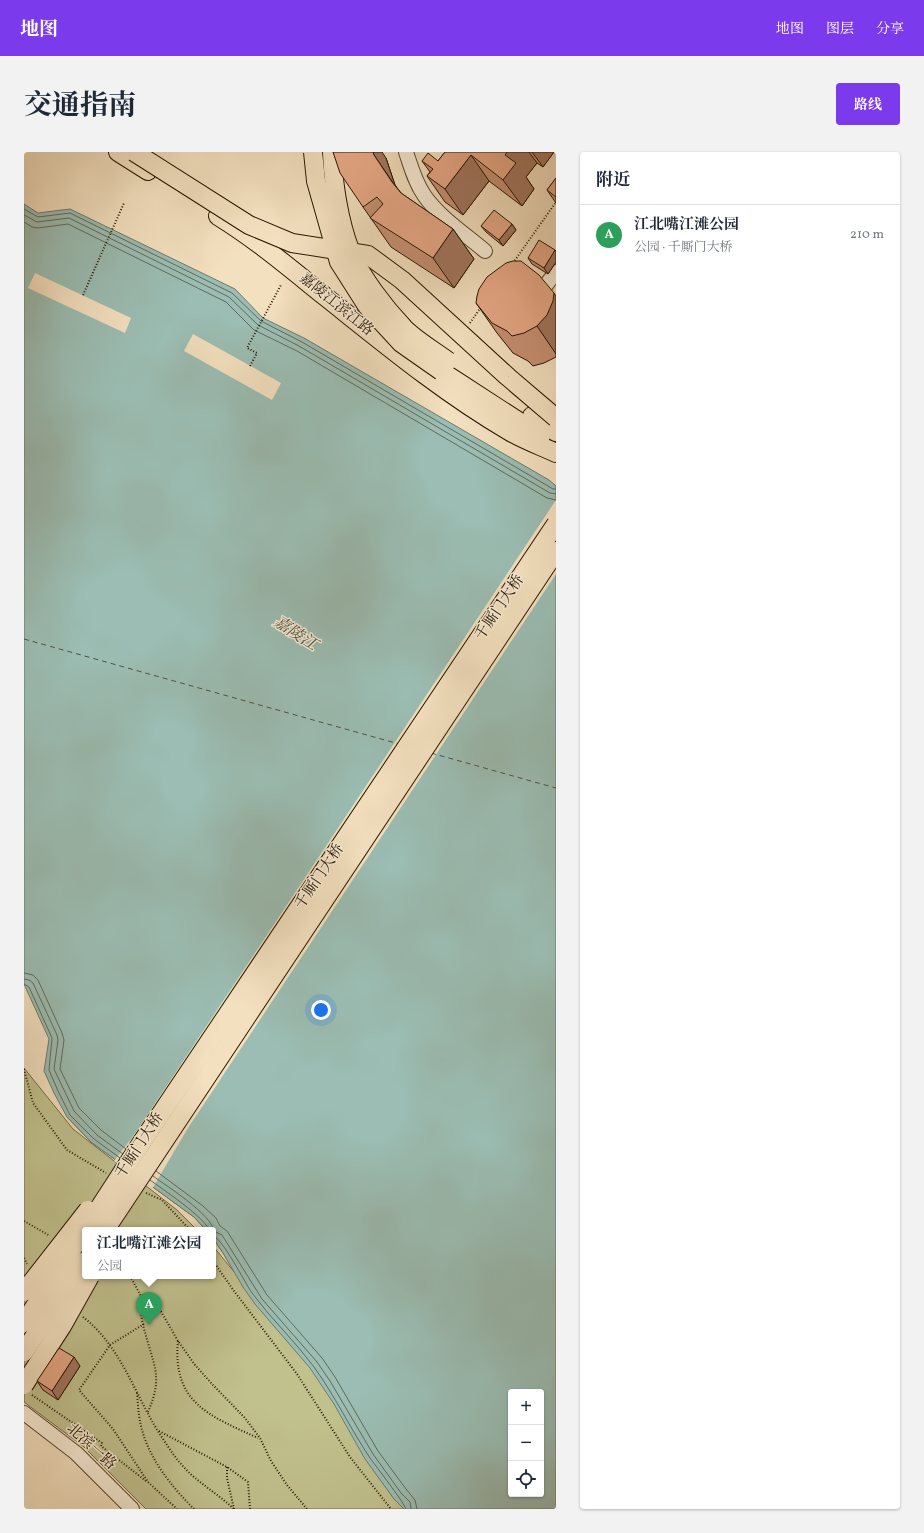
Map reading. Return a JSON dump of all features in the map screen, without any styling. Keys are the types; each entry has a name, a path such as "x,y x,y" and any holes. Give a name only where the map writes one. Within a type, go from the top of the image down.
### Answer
{"main road":[{"name":"嘉陵江滨江路","path":"118,152 234,226 290,268 371,334 439,385 510,432 556,453"},
{"path":"134,152 249,225 292,243 368,255 402,280 508,377 556,418"},
{"name":"嘉陵江滨江路","path":"313,152 316,181 339,262 367,306 401,343 556,446"},
{"name":"嘉陵江滨江路","path":"332,152 333,176 350,251 371,288 404,329 448,361 556,432"},
{"path":"290,268 284,251 292,243"},
{"name":"千厮门大桥","path":"107,1227 150,1147 556,524"},
{"name":"千厮门大桥","path":"87,1227 150,1147 556,551"},
{"path":"116,1227 150,1147"},
{"path":"24,1292 150,1147"},
{"name":"千厮门大桥","path":"24,1323 82,1235"},
{"path":"24,1352 82,1265"},
{"path":"27,1390 88,1279"}],"street":[{"path":"406,152 412,173 424,195 445,218 485,251"},
{"path":"546,285 556,272"},
{"name":"北滨一路","path":"24,1413 76,1453 132,1509"},
{"name":"北滨一路","path":"24,1423 69,1459 120,1509"}],"path":[{"path":"83,295 124,202"},
{"path":"512,264 556,202"},
{"path":"250,366 257,353 247,348 281,285"},
{"path":"467,327 485,302"},
{"path":"24,1069 33,1103 67,1150 107,1174"},
{"path":"141,1191 162,1200 187,1227"},
{"path":"24,1258 29,1267"},
{"path":"216,1265 297,1374 350,1457 391,1509"},
{"path":"132,1279 146,1305"},
{"path":"146,1305 142,1310 142,1318 156,1375 156,1392 148,1412"},
{"path":"146,1305 153,1305 159,1308 178,1341 195,1365 246,1418 260,1438 271,1460 287,1485 307,1509"},
{"path":"78,1313 98,1331 110,1345 158,1431 178,1461 193,1476 219,1495 234,1509"},
{"path":"144,1324 110,1345 79,1390 113,1429 148,1482"},
{"path":"178,1341 177,1356 179,1373 186,1389 194,1401 205,1412 217,1419 260,1438"},
{"path":"27,1390 102,1443 101,1446 148,1482 177,1509"},
{"path":"137,1391 140,1421 147,1444 169,1482 194,1509"},
{"path":"158,1431 228,1467 248,1482 250,1509"},
{"path":"228,1467 227,1478 234,1509"}],"green space":[{"path":"24,1068 73,1129 177,1210 194,1227 82,1227 82,1279 216,1279 216,1250 235,1273 216,1242 216,1227 203,1227 194,1217 91,1142 67,1117 556,1141 556,1509 146,1509 84,1447 24,1402"}],"water":[{"name":"嘉陵江","path":"24,204 38,213 70,209 235,289 263,318 304,338 549,480 556,486 556,1509 404,1509 394,1499 365,1459 334,1404 310,1368 255,1304 243,1287 216,1242 216,1227 203,1227 194,1217 91,1142 67,1117 44,1071 49,1039 24,984"}],"pier":[{"path":"35,273 131,318 125,333 28,288"},
{"path":"193,334 281,383 272,400 184,351"},
{"path":"556,500 556,574 188,1128 152,1189 114,1161 134,1135"}],"building":[{"path":"333,152 373,152 392,182 401,193 453,229 433,258 370,218 383,204 377,197 363,207 340,173"},
{"path":"445,152 507,152 505,155 516,163 503,180 471,155 445,189 427,176 433,169 422,161 428,153 438,161"},
{"path":"556,178 556,197 547,190"},
{"path":"494,210 512,224 499,240 481,226"},
{"path":"539,240 555,250 544,268 528,258"},
{"path":"521,261 539,275 554,293 553,301 547,315 537,326 524,333 512,336 507,331 492,323 476,303 479,289 487,277 506,263"},
{"path":"59,1348 74,1357 52,1391 37,1381"}],"ferry route":[{"path":"24,639 399,744"},
{"path":"431,753 556,788"}],"railway":[{"path":"94,1227 556,531"},
{"path":"104,1227 556,545"},
{"path":"24,1333 82,1246"},
{"path":"24,1347 82,1260"}],"place":[{"name":"江北嘴江滩公园","path":"149,1325"}]}
